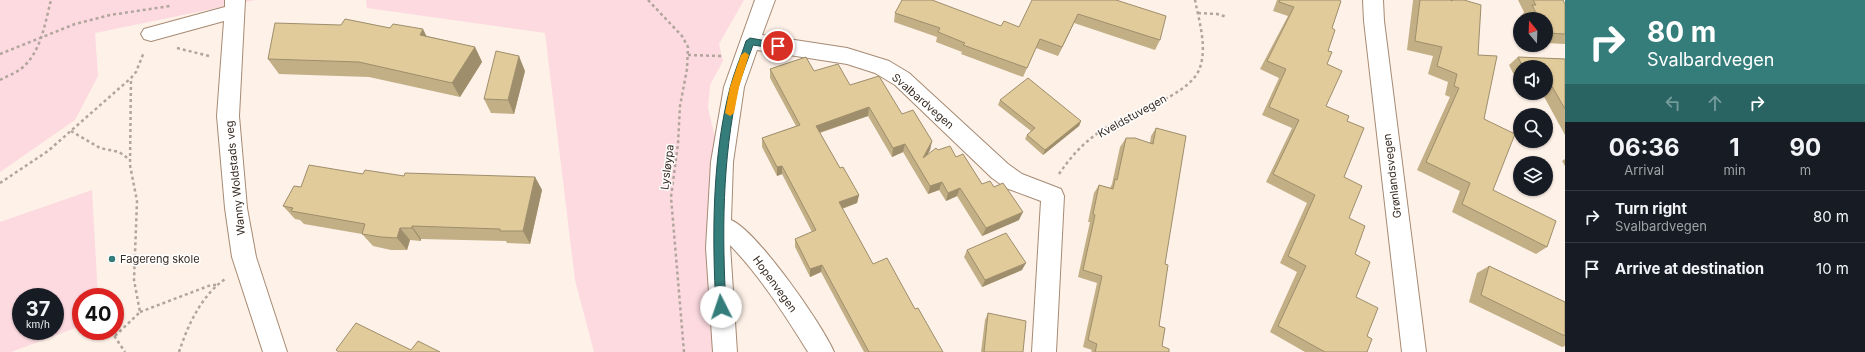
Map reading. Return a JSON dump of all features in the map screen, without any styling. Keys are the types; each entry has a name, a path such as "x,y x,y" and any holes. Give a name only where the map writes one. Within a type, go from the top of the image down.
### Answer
{"street":[{"path":"725,352 720,292 719,225 722,162 734,87 766,0"},
{"name":"Grønlandsvegen","path":"1373,0 1374,21 1414,352"},
{"path":"149,37 235,6"},
{"name":"Wanny Woldstads veg","path":"235,6 228,116 236,208 244,257 275,352"},
{"name":"Svalbardvegen","path":"747,51 847,56 882,67 902,80 1000,171 1014,181 1053,196"},
{"path":"1044,352 1053,196"},
{"name":"Hopenvegen","path":"719,225 730,230 751,251 797,313 822,352"}],"path":[{"path":"0,80 20,69 29,61 41,37 51,0"},
{"name":"Lysløypa","path":"648,0 682,36 686,43 688,55 688,69 680,106 678,144 671,197 684,352"},
{"name":"Kveldstuvegen","path":"1053,196 1057,178 1062,169 1073,155 1088,141 1105,129 1180,90 1196,75 1201,60 1201,32 1196,0"},
{"path":"0,54 74,24 110,15 174,6"},
{"path":"1198,13 1226,16"},
{"path":"0,182 48,151 131,78 136,72 149,37 216,58 232,56"},
{"path":"688,55 747,51"},
{"path":"131,78 130,160 138,201 134,280 140,312"},
{"path":"71,131 100,148 119,152 130,160"},
{"path":"179,352 184,339 208,294 217,285 229,278"},
{"path":"124,327 140,312 211,285 217,285"},
{"path":"118,340 125,352"}],"shaded area":[{"path":"0,0 256,0 95,33 98,76 75,120 0,172"},
{"path":"366,0 744,0 719,44 723,61 710,85 708,108 717,146 716,352 594,352 575,280 545,33 367,8"},
{"path":"92,190 97,288 72,288 72,329 64,332 64,288 12,288 12,340 43,340 11,352 0,352 0,222"}],"building":[{"path":"902,0 932,0 1001,26 1004,21 1019,27 1032,0 1116,0 1166,16 1160,40 1078,14 1062,47 1040,39 1027,68 963,45 965,43 938,32 940,28 895,13"},
{"path":"1280,0 1341,1 1332,28 1335,30 1328,51 1332,52 1327,64 1342,71 1326,106 1349,116 1347,121 1364,128 1344,177 1362,186 1349,218 1365,226 1355,254 1370,262 1356,297 1378,308 1367,336 1372,339 1367,352 1325,352 1278,326 1306,266 1288,256 1315,195 1273,174 1299,120 1269,107 1286,69 1267,61 1294,7 1279,2"},
{"path":"1420,0 1464,0 1481,5 1478,55 1497,56 1484,119 1513,133 1513,139 1493,190 1556,221 1547,247 1462,204 1470,183 1426,162 1459,88 1454,86 1457,74 1437,66 1442,47 1415,41"},
{"path":"1533,0 1563,0 1565,4 1565,34 1553,33 1553,12 1536,12 1532,5 1536,5"},
{"path":"345,19 390,28 393,24 423,29 420,35 475,47 452,83 359,62 268,59 275,23 341,25"},
{"path":"496,51 519,56 508,100 484,99"},
{"path":"806,57 814,71 838,64 850,85 879,76 902,114 913,110 932,141 923,158 936,148 938,150 950,146 956,157 963,154 982,184 990,181 994,187 1003,183 1023,212 986,228 960,188 948,193 942,182 930,186 905,144 893,148 869,107 816,126 840,168 843,167 859,195 839,202 873,264 887,258 915,309 918,308 943,352 869,352 822,265 810,269 795,239 816,230 782,166 777,167 762,138 800,125 770,69"},
{"path":"1518,57 1565,59 1565,109 1553,88 1553,60 1520,60"},
{"path":"1028,78 1081,121 1045,150 1027,135 1035,128 1000,100"},
{"path":"1156,128 1186,136 1165,264 1168,265 1159,326 1165,328 1162,346 1169,349 1169,352 1095,352 1097,344 1088,340 1102,276 1083,270 1095,215 1093,214 1099,185 1113,189 1115,179 1117,180 1126,138 1135,138 1153,144"},
{"path":"309,165 363,174 365,170 404,176 405,173 535,177 523,231 412,226 412,228 400,228 397,238 362,234 365,224 291,211 293,208 283,206 294,186 301,187"},
{"path":"1006,233 1026,263 985,280 967,250"},
{"path":"1489,266 1565,302 1565,336 1481,295"},
{"path":"988,313 1026,321 1023,352 984,352"},
{"path":"356,323 411,350 418,341 440,352 339,352 336,350"}],"slow traffic":[{"path":"730,113 734,87 745,55"}],"place":[{"name":"Fagereng skole","path":"112,259"}],"route":[{"path":"721,307 718,248 721,178 722,162 734,87 750,41 778,46"}]}
